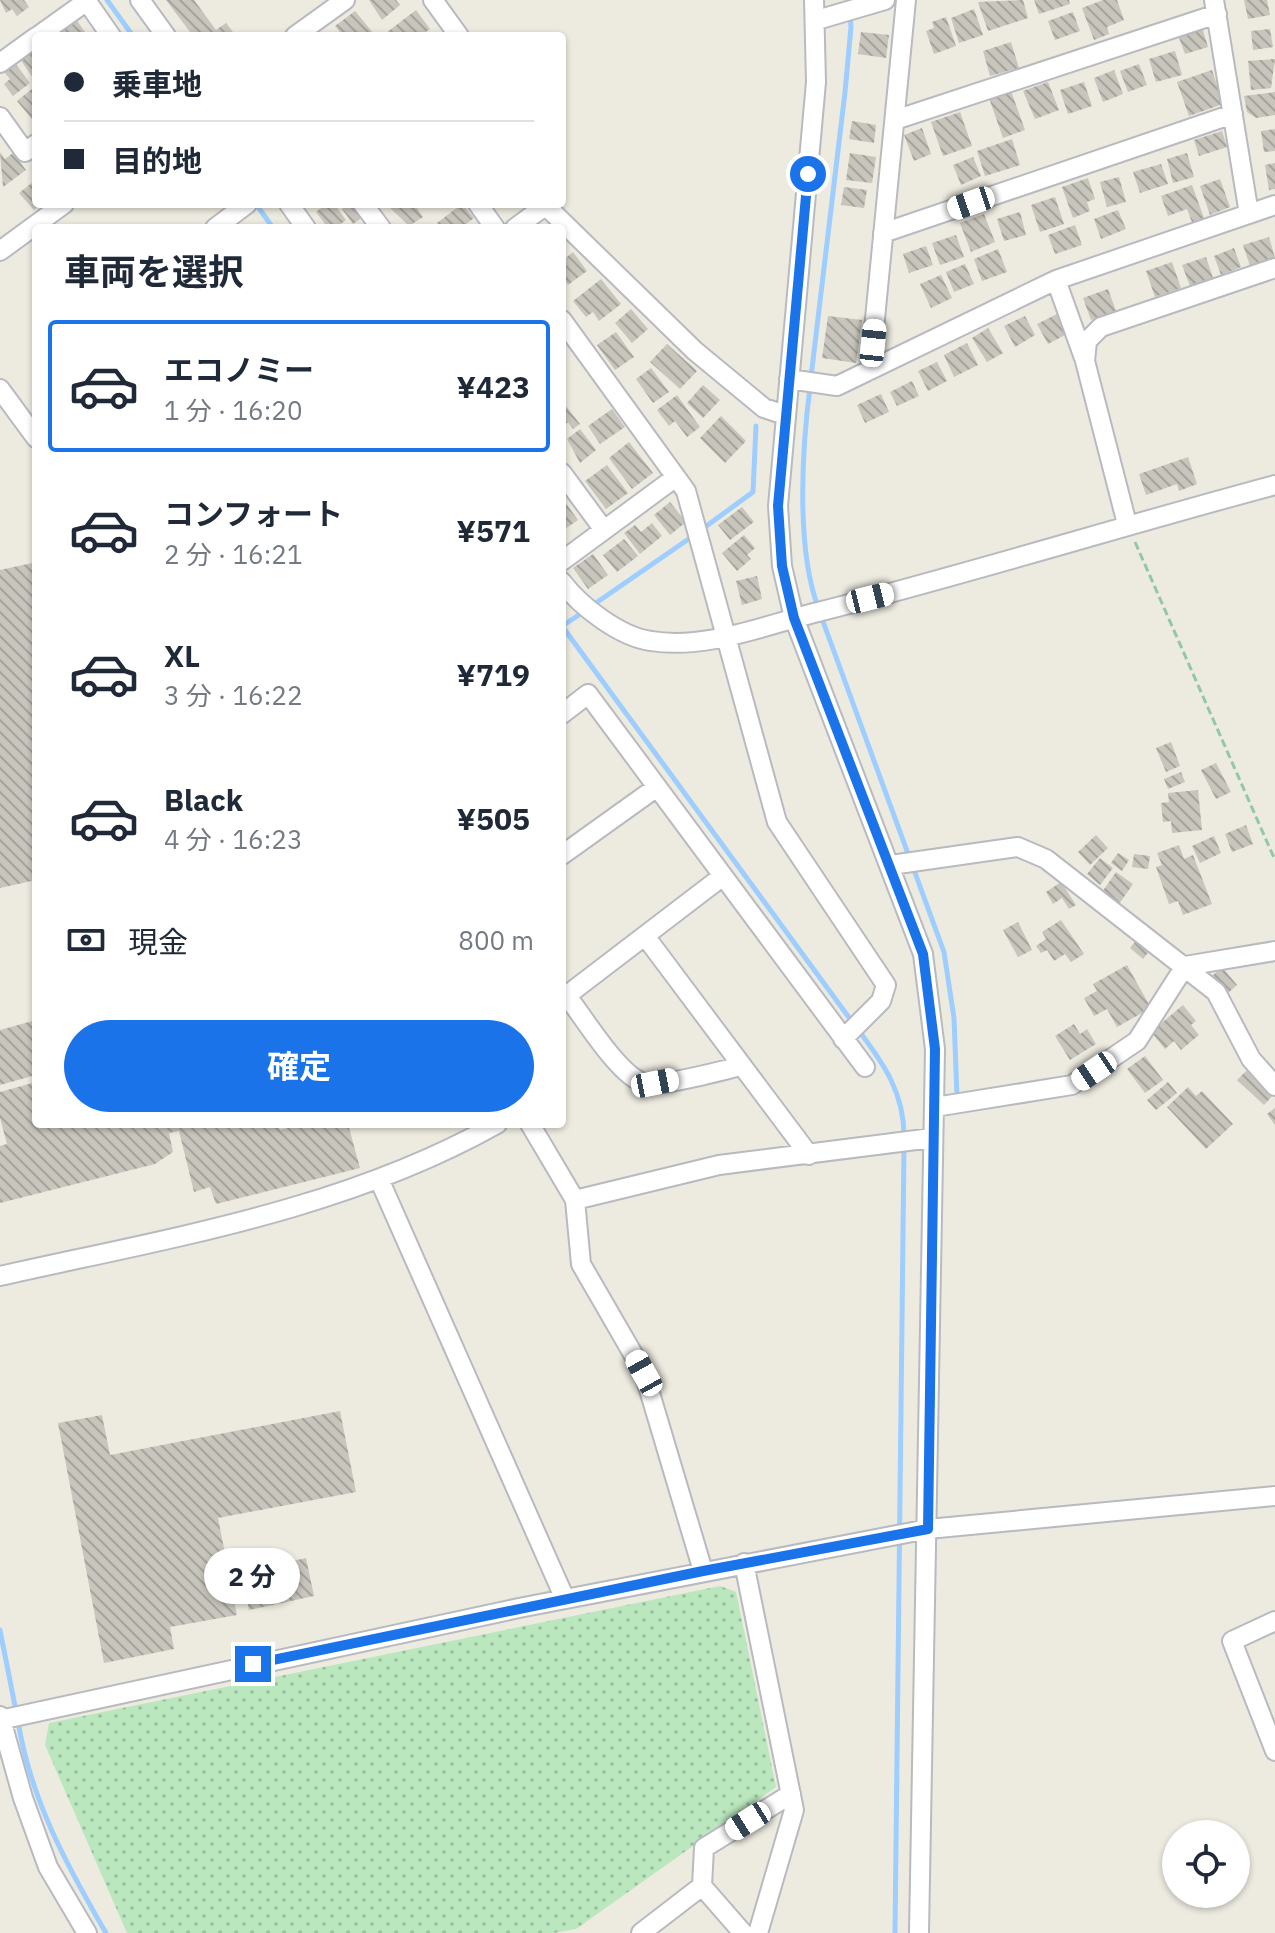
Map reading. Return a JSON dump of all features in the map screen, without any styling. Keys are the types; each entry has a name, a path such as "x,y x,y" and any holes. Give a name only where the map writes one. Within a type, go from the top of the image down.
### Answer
{"street":[{"path":"44,32 86,0 108,32"},
{"path":"140,0 163,32"},
{"path":"301,32 345,0"},
{"path":"433,0 456,32"},
{"path":"814,0 817,20 816,82 778,506 782,566 794,618 923,954 935,1049 919,1933"},
{"path":"817,20 885,0"},
{"path":"870,370 906,0"},
{"path":"895,120 1216,7 1249,214"},
{"path":"0,63 32,41"},
{"path":"883,233 1233,114"},
{"path":"0,117 25,152 32,147"},
{"path":"789,379 837,386 1056,280 1275,205"},
{"path":"37,224 59,208"},
{"path":"220,224 242,208"},
{"path":"520,224 540,208"},
{"path":"547,208 564,224"},
{"path":"566,226 695,351 764,408 785,415"},
{"path":"0,251 32,228"},
{"path":"1085,361 1087,341 1101,327 1275,268"},
{"path":"1056,280 1085,361 1127,524"},
{"path":"566,326 686,491 777,822 886,985 881,1001 843,1039"},
{"path":"0,389 32,433"},
{"path":"566,558 676,477"},
{"path":"566,478 604,530"},
{"path":"566,587 579,605 648,641 686,644 794,618 1275,485"},
{"path":"566,711 588,694 865,1067"},
{"path":"566,852 657,787"},
{"path":"891,865 1018,847 1046,859 1216,992 1251,1059 1275,1086"},
{"path":"566,996 723,876"},
{"path":"645,936 809,1155"},
{"path":"935,1107 1072,1085 1137,1041 1185,966 1275,951"},
{"path":"566,1000 640,1082 655,1083 742,1066"},
{"path":"0,1276 264,1217 379,1179 456,1147 490,1128"},
{"path":"532,1128 575,1200 581,1264 644,1373 703,1571"},
{"path":"575,1200 719,1165 932,1138"},
{"path":"379,1179 565,1599"},
{"path":"87,1933 48,1867 0,1718 565,1599 928,1529 1275,1496"},
{"path":"744,1563 794,1810 758,1933"},
{"path":"1275,1621 1232,1641 1275,1751"},
{"path":"743,1933 702,1886 704,1848 791,1794"},
{"path":"641,1933 702,1886"}],"path":[{"path":"1127,524 1275,860"}],"green space":[{"path":"720,1586 736,1592 776,1787 576,1929 554,1933 127,1933 45,1745 49,1723"}],"building":[{"path":"0,0 24,0 29,7 17,16 12,9 6,13"},
{"path":"166,0 194,0 216,30 226,23 233,32 190,32"},
{"path":"369,0 396,0 400,5 382,20"},
{"path":"1023,0 1028,18 988,31 978,2"},
{"path":"1034,0 1069,0 1070,4 1039,14"},
{"path":"1103,0 1117,0 1124,20 1107,27 1109,34 1094,40 1082,8"},
{"path":"1244,0 1267,0 1270,15 1248,19"},
{"path":"974,9 983,35 959,43 951,18"},
{"path":"416,10 430,29 426,32 387,32"},
{"path":"355,11 372,32 340,32 335,26"},
{"path":"1073,12 1080,31 1055,40 1048,21"},
{"path":"946,17 956,46 934,54 926,31 934,28 932,22"},
{"path":"75,18 85,32 56,32"},
{"path":"1202,27 1208,47 1185,54 1178,35"},
{"path":"1270,29 1273,47 1253,50 1251,31"},
{"path":"861,32 889,35 886,58 858,54"},
{"path":"1011,42 1019,68 990,76 983,51"},
{"path":"32,51 32,77 20,59"},
{"path":"1175,51 1182,75 1156,82 1149,59"},
{"path":"1275,59 1271,88 1251,90 1248,61"},
{"path":"15,63 30,83 13,96 4,84 10,79 4,72"},
{"path":"1139,64 1147,85 1128,92 1120,71"},
{"path":"1114,70 1123,94 1103,102 1094,78"},
{"path":"1212,70 1223,104 1189,116 1177,82"},
{"path":"1048,82 1059,110 1035,119 1023,91"},
{"path":"1084,82 1092,106 1068,114 1060,90"},
{"path":"32,89 32,120 17,101"},
{"path":"1011,91 1025,130 1003,138 989,98"},
{"path":"1275,92 1275,115 1256,118 1247,112 1244,96"},
{"path":"960,112 972,146 943,156 931,122"},
{"path":"852,121 876,125 874,143 849,139"},
{"path":"922,128 931,154 914,161 904,135"},
{"path":"1275,129 1275,151 1264,152 1261,131"},
{"path":"1222,131 1227,147 1199,156 1194,140"},
{"path":"1012,139 1020,165 985,176 977,151"},
{"path":"0,152 5,159 13,153 26,170 3,187"},
{"path":"850,153 876,157 872,183 846,180"},
{"path":"1187,153 1194,177 1173,183 1167,159"},
{"path":"973,157 981,176 961,185 953,165"},
{"path":"1275,163 1275,189 1269,190 1265,165"},
{"path":"1161,164 1168,184 1140,193 1133,172"},
{"path":"1119,177 1126,202 1107,207 1100,182"},
{"path":"1088,178 1095,199 1087,202 1090,211 1073,218 1062,187"},
{"path":"1220,179 1230,207 1210,215 1200,186"},
{"path":"32,183 32,208 19,193"},
{"path":"1192,185 1205,221 1193,225 1187,209 1168,216 1161,196"},
{"path":"844,187 867,190 864,208 841,205"},
{"path":"1055,197 1064,224 1040,232 1031,205"},
{"path":"321,208 337,208 346,220 340,224 325,224 316,212"},
{"path":"356,208 363,217 353,224 342,209"},
{"path":"390,208 417,208 423,217 407,224"},
{"path":"457,208 465,208 474,218 466,224 437,223"},
{"path":"1118,210 1126,229 1101,239 1094,219"},
{"path":"1020,212 1026,235 1004,241 997,219"},
{"path":"984,214 995,242 971,252 960,223"},
{"path":"1075,225 1082,245 1055,254 1048,235"},
{"path":"956,235 964,257 940,265 932,243"},
{"path":"1269,237 1275,258 1250,266 1243,245"},
{"path":"926,246 933,265 909,273 903,254"},
{"path":"1234,248 1241,267 1221,275 1214,256"},
{"path":"998,249 1007,272 982,281 974,259"},
{"path":"573,252 587,271 568,285 566,282 566,258"},
{"path":"1206,257 1213,278 1190,286 1182,265"},
{"path":"1172,262 1181,288 1155,297 1146,271"},
{"path":"965,264 974,284 954,292 946,272"},
{"path":"941,275 952,298 931,308 920,284"},
{"path":"601,279 621,304 599,321 593,312 586,317 573,301"},
{"path":"1108,289 1116,311 1091,320 1083,298"},
{"path":"631,309 648,329 632,343 615,323"},
{"path":"1057,314 1067,334 1048,344 1037,324"},
{"path":"828,316 862,320 856,363 822,358"},
{"path":"1025,316 1035,335 1015,347 1004,326"},
{"path":"988,328 1003,353 987,362 972,338"},
{"path":"616,332 634,357 615,370 597,345"},
{"path":"967,343 978,365 954,377 944,355"},
{"path":"667,344 697,371 680,389 650,362"},
{"path":"937,362 947,381 928,391 918,371"},
{"path":"651,368 669,392 653,403 636,379"},
{"path":"912,381 919,396 897,406 890,392"},
{"path":"703,385 720,400 703,418 687,403"},
{"path":"881,394 889,412 865,423 857,405"},
{"path":"677,395 700,427 687,437 675,421 669,426 657,410"},
{"path":"566,406 580,424 573,429 568,422 566,424"},
{"path":"612,409 625,427 600,444 588,426"},
{"path":"721,416 746,441 725,463 700,438"},
{"path":"580,429 596,450 580,463 567,439"},
{"path":"629,442 653,473 632,489 609,458"},
{"path":"1188,457 1197,484 1179,491 1177,484 1146,495 1139,474"},
{"path":"607,465 628,493 606,509 585,481"},
{"path":"670,502 686,522 670,535 654,515"},
{"path":"566,504 578,520 566,528"},
{"path":"742,507 754,522 730,540 718,525"},
{"path":"652,523 662,536 640,554 624,533 635,525 641,532"},
{"path":"744,535 755,548 747,555 751,559 737,571 722,553"},
{"path":"624,539 638,556 617,572 603,555"},
{"path":"593,554 608,575 588,589 573,568"},
{"path":"32,563 32,881 0,888 0,570"},
{"path":"757,576 762,599 742,605 736,581"},
{"path":"1171,742 1180,766 1166,772 1156,748"},
{"path":"1216,763 1231,792 1216,799 1201,770"},
{"path":"1181,772 1185,782 1168,789 1164,779"},
{"path":"1198,790 1202,830 1172,833 1171,821 1163,822 1161,803 1169,802 1168,793"},
{"path":"1246,825 1253,844 1232,852 1225,834"},
{"path":"1096,835 1108,848 1090,865 1078,852"},
{"path":"1214,836 1221,853 1200,863 1192,846"},
{"path":"1179,845 1184,859 1193,855 1212,904 1183,915 1178,901 1169,904 1156,867 1162,865 1157,853"},
{"path":"1118,853 1129,860 1122,871 1111,863"},
{"path":"1134,854 1150,856 1148,869 1132,867"},
{"path":"1100,858 1113,868 1100,885 1087,874"},
{"path":"1116,872 1133,884 1119,904 1102,892"},
{"path":"1061,882 1076,905 1069,909 1062,898 1053,904 1046,892"},
{"path":"1061,920 1084,954 1071,962 1065,954 1054,961 1047,950 1041,953 1036,946 1046,939 1042,932"},
{"path":"1018,922 1032,950 1018,957 1003,930"},
{"path":"1138,938 1151,949 1143,959 1130,948"},
{"path":"1127,965 1151,1008 1117,1027 1107,1009 1094,1016 1084,998 1097,991 1093,984"},
{"path":"1222,967 1237,985 1226,995 1211,977"},
{"path":"1183,1005 1196,1021 1191,1025 1199,1035 1181,1050 1174,1041 1165,1049 1151,1032"},
{"path":"32,1021 32,1076 0,1085 0,1030"},
{"path":"1074,1024 1080,1034 1087,1029 1096,1044 1070,1060 1055,1036"},
{"path":"1145,1056 1163,1080 1145,1093 1127,1069"},
{"path":"1249,1068 1275,1093 1264,1105 1237,1080"},
{"path":"1168,1082 1177,1093 1156,1110 1147,1100"},
{"path":"32,1083 32,1128 349,1128 360,1168 216,1204 210,1187 194,1192 179,1131 169,1133 173,1152 155,1164 0,1203 0,1146 7,1144 0,1118 0,1092"},
{"path":"1188,1087 1196,1096 1202,1091 1233,1124 1206,1149 1167,1107"},
{"path":"1275,1108 1275,1125 1267,1114"},
{"path":"340,1411 356,1492 218,1518 237,1615 170,1627 174,1649 104,1663 58,1423 102,1415 110,1455"},
{"path":"306,1558 314,1596 249,1610 241,1572"}],"waterway":[{"path":"107,0 130,32"},
{"path":"811,377 845,92 851,27 849,0"},
{"path":"259,208 270,224"},
{"path":"810,387 803,468 804,528 806,556 818,607"},
{"path":"701,530 753,492 756,426"},
{"path":"593,605 693,536"},
{"path":"566,623 585,611"},
{"path":"821,616 944,952 954,1018 957,1097"},
{"path":"566,631 853,1023"},
{"path":"859,1031 891,1080 900,1106 904,1136"},
{"path":"895,1933 904,1146"},
{"path":"0,1630 16,1711"},
{"path":"18,1721 31,1777 52,1831 106,1933"}],"route":[{"path":"253,1664 703,1571 928,1529 935,1049 923,954 794,618 782,566 778,506 808,174"}]}
